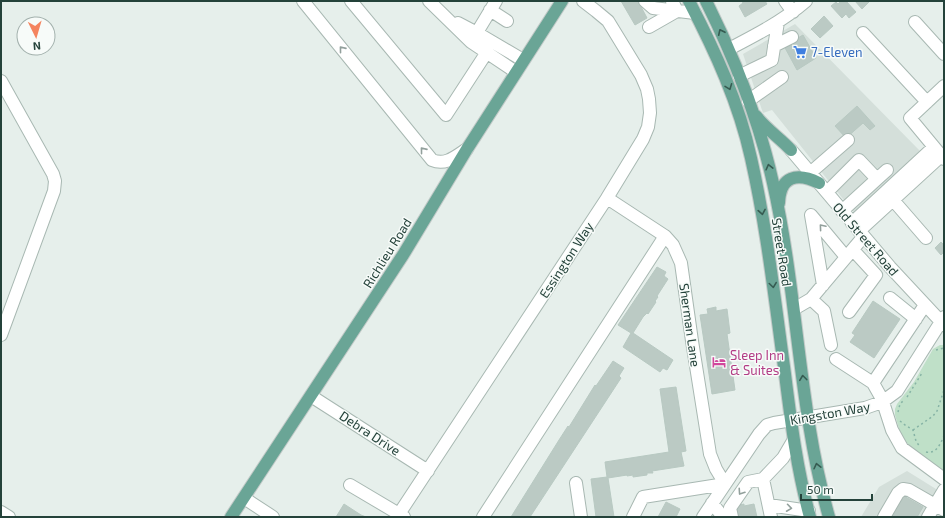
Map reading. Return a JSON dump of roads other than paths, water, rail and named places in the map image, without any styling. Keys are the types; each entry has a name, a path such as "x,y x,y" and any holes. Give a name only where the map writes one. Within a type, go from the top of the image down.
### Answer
{"main road":[{"name":"Richlieu Road","path":"231,517 403,255 467,149 562,1"},
{"name":"Street Road","path":"689,1 713,48 729,87 751,157 769,254 799,472 810,514"},
{"name":"Street Road","path":"706,1 729,49 750,104 761,135 773,183 794,309 816,466 829,517"},
{"path":"750,104 761,123 782,140 791,150"},
{"path":"779,215 782,189 793,177 800,176 808,178 823,188"}],"street":[{"path":"303,1 432,160 443,163 449,161 467,149"},
{"path":"351,1 446,115 487,52"},
{"path":"429,1 446,18 474,37 523,60"},
{"name":"Essington Way","path":"402,516 428,471 607,198 643,139 648,127 650,113 649,99 647,89 641,75 608,21 583,1"},
{"path":"645,1 653,8 674,6 695,13"},
{"path":"785,1 793,12"},
{"path":"729,49 778,22 806,1"},
{"path":"474,37 493,6 507,21"},
{"path":"649,27 674,6"},
{"path":"739,76 772,60 778,22"},
{"path":"915,22 944,54"},
{"path":"863,33 927,102"},
{"path":"474,37 487,52 516,72"},
{"path":"774,46 792,37"},
{"path":"750,104 782,77"},
{"path":"1,80 53,174 55,181 54,191 1,335"},
{"path":"794,309 811,299 850,254 859,230 900,186 940,154 910,118 944,86"},
{"path":"810,173 848,140"},
{"name":"Old Street Road","path":"791,150 890,267 925,305 943,321"},
{"path":"823,188 859,160 877,179"},
{"path":"842,211 886,170"},
{"path":"859,230 893,200 900,186"},
{"name":"Sherman Lane","path":"607,198 665,236 673,245 682,263 692,341 710,454 716,470 725,484"},
{"path":"893,200 926,238"},
{"path":"823,285 811,215 850,254 876,275 849,312"},
{"path":"483,517 665,236"},
{"path":"890,298 916,319"},
{"path":"811,299 824,311 831,345"},
{"path":"873,383 925,305"},
{"name":"Kingston Way","path":"703,517 763,428 774,423 864,408 882,402 897,391 943,321"},
{"path":"836,359 873,383 882,402 892,430 902,448 944,479"},
{"name":"Debra Drive","path":"311,396 428,471"},
{"path":"732,517 730,508 748,482 763,479 783,458 794,441"},
{"path":"763,479 770,511 810,514"},
{"path":"576,483 581,517"},
{"path":"633,517 642,497 725,484"},
{"path":"350,485 402,516"},
{"path":"884,517 898,493 903,488 940,507"},
{"path":"928,517 940,507 944,490"},
{"path":"244,498 273,517"},
{"path":"712,503 723,517"},
{"path":"1,512 9,517"}],"place":[{"name":"7-Eleven","path":"800,52"},
{"name":"Sleep Inn & Suites","path":"719,362"}]}
